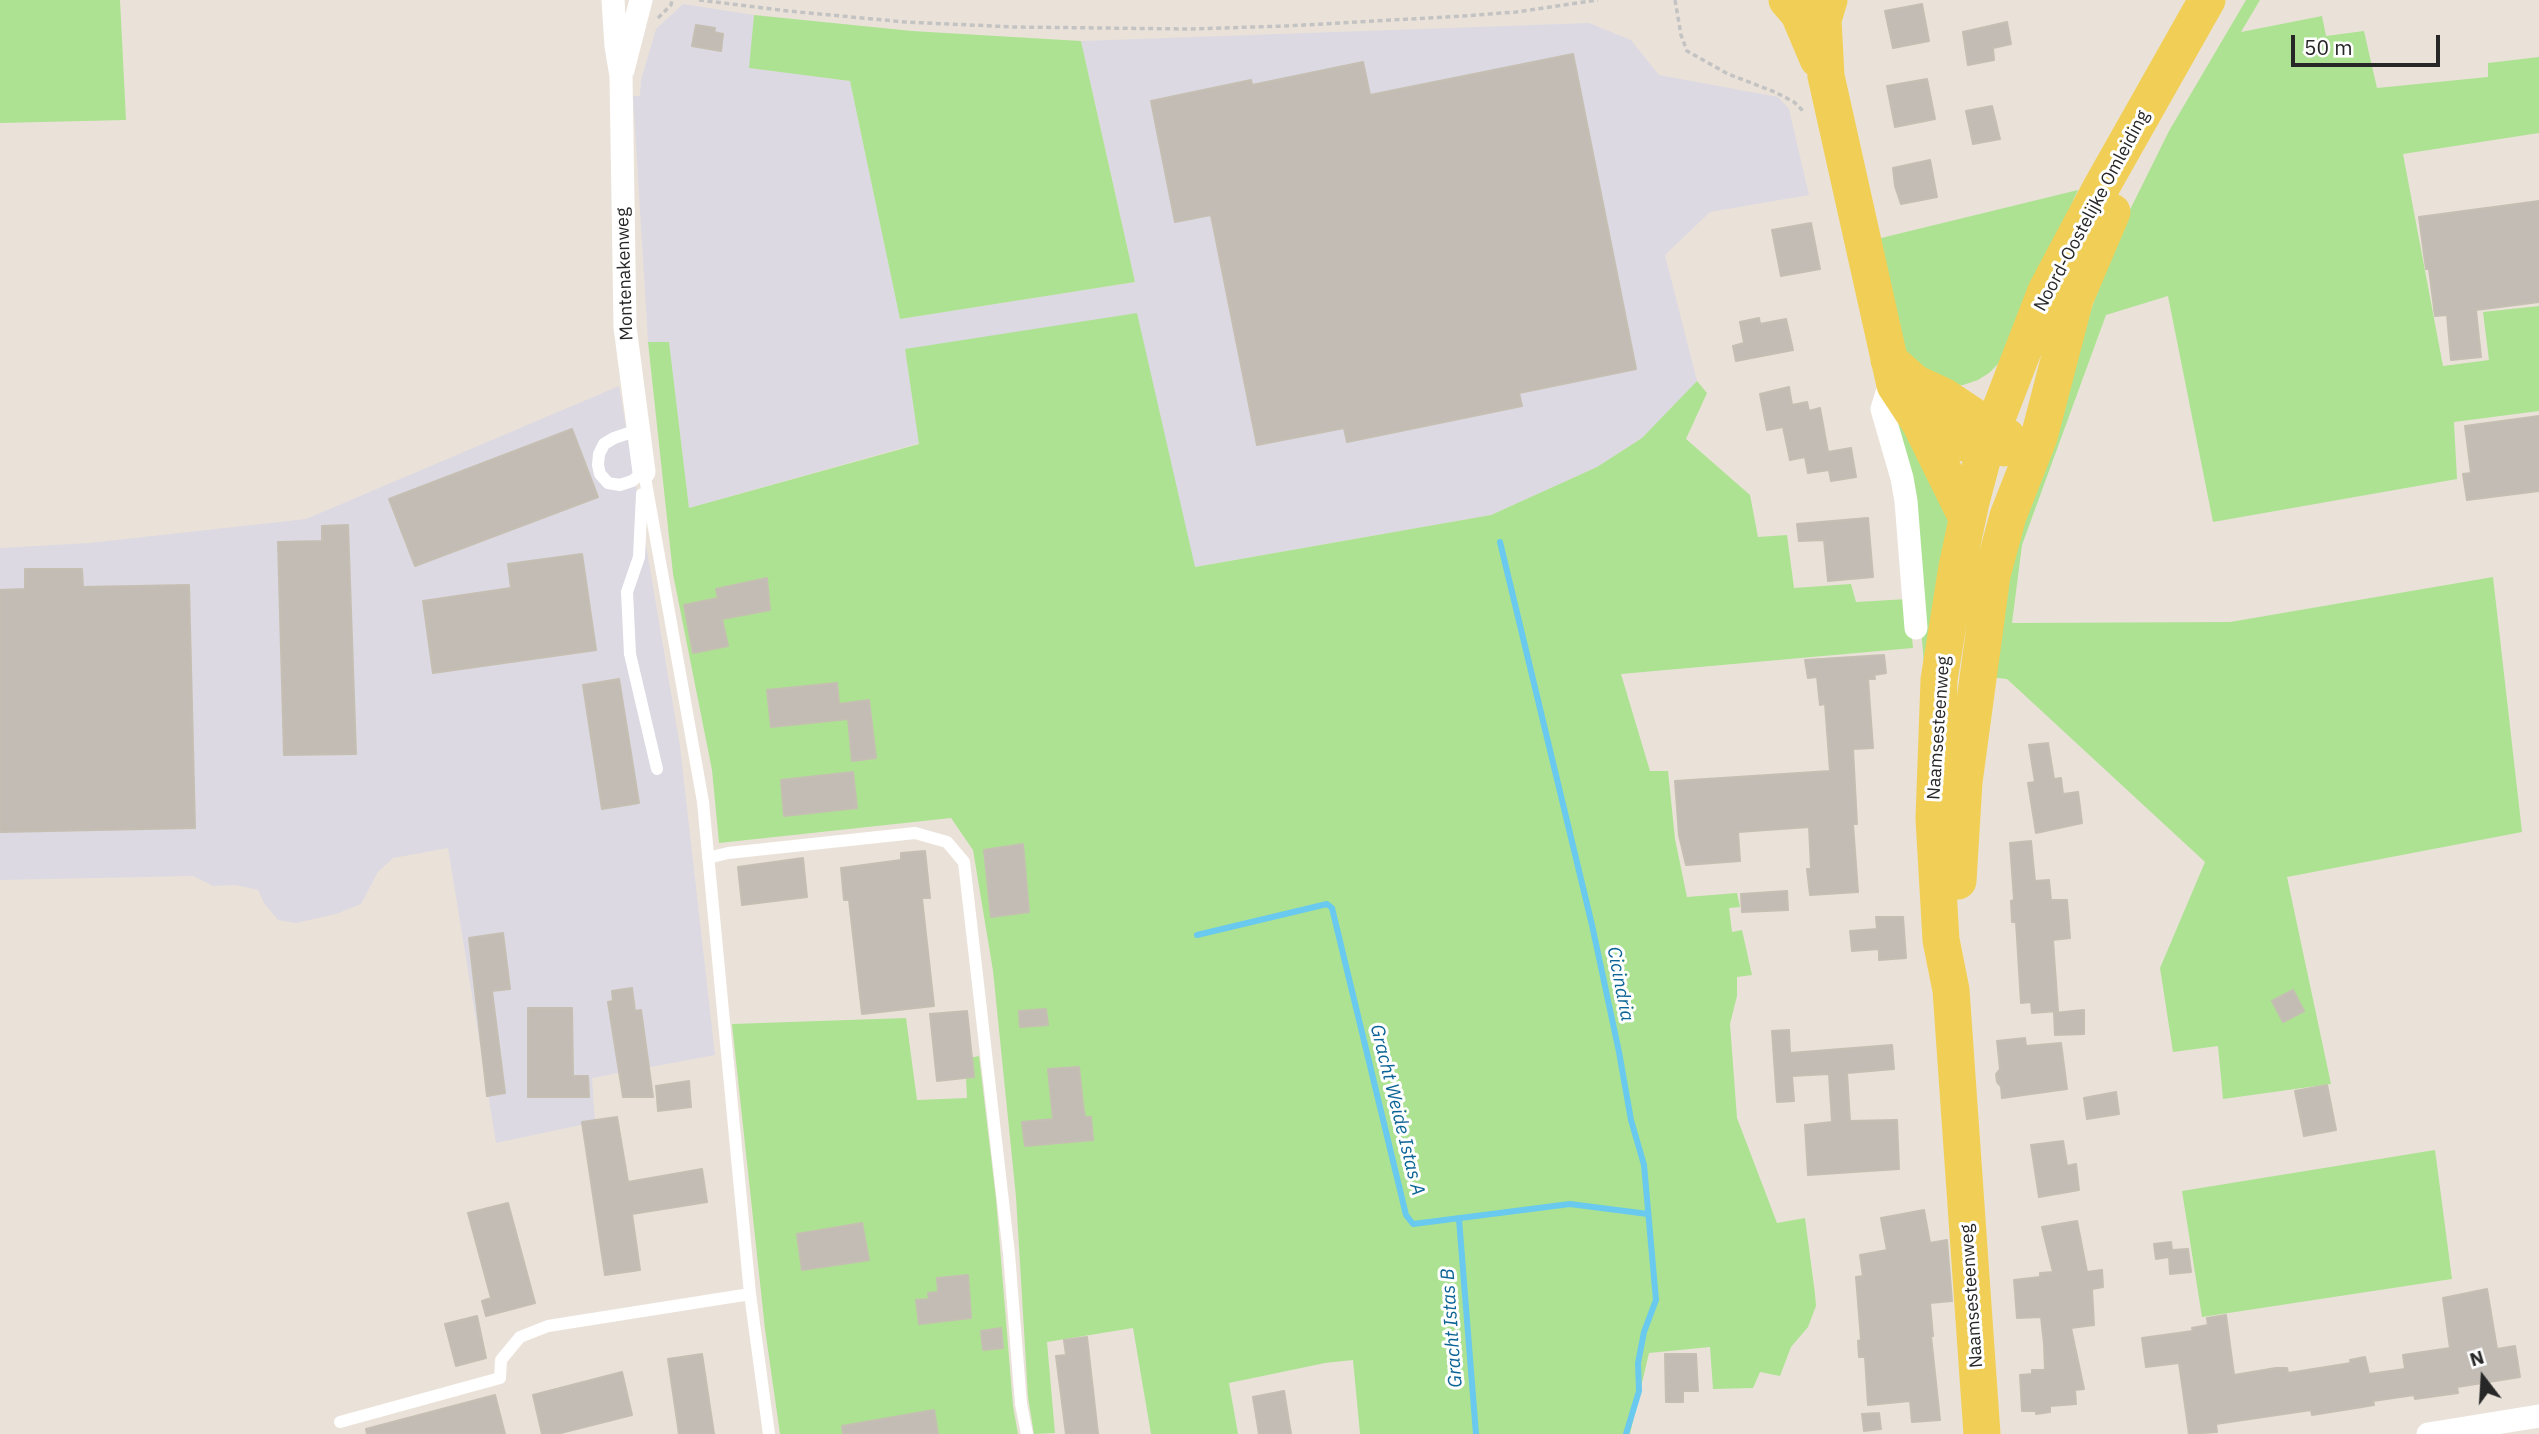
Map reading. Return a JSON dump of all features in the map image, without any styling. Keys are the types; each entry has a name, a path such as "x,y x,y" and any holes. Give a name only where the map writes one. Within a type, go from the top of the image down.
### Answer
{"main road":[{"path":"1787,0 1799,14 1826,76"},
{"path":"1829,0 1823,20 1826,76 1896,374 1931,409 2006,439"},
{"name":"Noord-Oostelijke Omleiding","path":"2006,439 2020,355 2046,291 2207,0"},
{"name":"Noord-Oostelijke Omleiding","path":"2006,439 2028,414 2039,394 2065,312 2075,299 2116,201 2229,0"},
{"path":"1931,409 1986,383 2020,355"},
{"path":"1931,409 1967,518"},
{"name":"Naamsesteenweg","path":"1982,1434 1951,990 1941,940 1934,819 1934,680 1967,518 2006,439"},
{"name":"Naamsesteenweg","path":"1951,990 1964,782 1992,575 1991,551 2006,439"}],"street":[{"name":"Montenakenweg","path":"613,0 621,76 625,327 643,472"},
{"name":"Montenakenweg","path":"621,76 641,0"},
{"path":"1896,374 1882,409 1906,501 1916,628"},
{"path":"2428,1434 2539,1416"}],"lane":[{"path":"638,430 604,444 598,464 600,474 608,483 620,485 632,481 643,472"},
{"path":"643,472 639,557 627,592 630,654 657,769"},
{"path":"643,472 703,802 750,1294 769,1434"},
{"path":"708,858 728,853 915,833 947,842 964,862 1007,1240 1021,1404 1027,1434"},
{"path":"340,1422 500,1378 501,1360 520,1337 548,1326 750,1294"}],"path":[{"path":"699,0 905,22 1014,27 1189,29 1299,26 1463,16 1516,12 1598,0"},
{"path":"1675,0 1681,35 1687,51 1728,74 1794,102 1808,117"}],"shaded area":[{"path":"683,4 754,15 750,68 850,81 900,319 1135,282 1081,41 1589,23 1631,40 1659,75 1778,97 1789,109 1809,195 1710,212 1665,255 1697,381 1642,438 1597,467 1491,515 1194,567 905,349 919,443 689,508 669,343 648,342 633,96 640,96 641,80 656,29"},
{"path":"619,386 680,746 715,1055 592,1078 595,1122 496,1143 448,848 393,858 378,872 361,904 336,914 296,923 278,920 264,903 258,890 236,885 213,886 193,876 0,880 0,548 89,543 306,519"}],"green space":[{"path":"0,0 120,0 126,120 0,123"},
{"path":"2246,0 2260,0 2241,32 2322,16 2326,36 2364,31 2377,88 2488,77 2488,63 2539,57 2539,133 2403,154 2443,366 2489,360 2483,312 2539,306 2539,411 2454,422 2457,479 2213,522 2168,296 2106,315 2022,545 2012,623 2230,622 2493,577 2522,832 2287,877 2331,1084 2223,1099 2218,1046 2173,1052 2160,968 2205,862 2007,679 1988,677 2013,532 2117,236 2169,131"},
{"path":"754,15 912,31 1081,41 1135,282 900,319 850,81 749,68"},
{"path":"2078,190 2000,362 1978,380 1947,386 1904,365 1873,240"},
{"path":"1137,313 1195,567 1491,515 1597,467 1642,438 1697,381 1707,393 1686,439 1750,495 1758,537 1787,535 1794,588 1851,584 1856,602 1908,599 1913,648 1621,674 1650,771 1668,771 1675,839 1687,897 1737,893 1740,907 1729,908 1732,932 1742,930 1752,975 1737,977 1737,996 1730,1024 1737,1118 1777,1223 1805,1218 1815,1294 1816,1306 1808,1327 1791,1347 1780,1376 1760,1372 1753,1388 1713,1389 1710,1347 1649,1353 1630,1434 1360,1434 1353,1360 1325,1363 1229,1383 1238,1434 1151,1434 1133,1328 1047,1342 1055,1433 1034,1434 1028,1397 1016,1197 993,971 973,850 951,818 719,843 712,770 673,574 648,342 669,342 689,508 919,444 905,349"},
{"path":"1891,405 1954,518 1924,664 1910,495"},
{"path":"906,1018 917,1100 967,1098 965,1059 979,1056 996,1199 1013,1406 1018,1434 780,1434 765,1329 732,1024"},
{"path":"2435,1150 2452,1279 2202,1317 2182,1191"}],"building":[{"path":"1922,4 1929,41 1893,48 1885,11"},
{"path":"2007,22 2011,44 1993,48 1994,60 1968,65 1963,32"},
{"path":"696,25 715,28 714,32 723,34 721,51 692,46"},
{"path":"1573,54 1636,369 1519,393 1522,406 1347,442 1344,428 1257,445 1211,215 1175,222 1151,101 1251,80 1252,85 1363,62 1370,95"},
{"path":"1927,79 1935,119 1895,127 1887,86"},
{"path":"1992,106 2000,139 1973,144 1966,111"},
{"path":"1930,160 1937,197 1901,204 1893,168"},
{"path":"2539,201 2539,302 2476,310 2481,357 2451,360 2447,315 2435,316 2419,217"},
{"path":"1811,223 1820,269 1781,276 1772,230"},
{"path":"1759,318 1760,324 1786,319 1793,350 1736,361 1733,346 1744,343 1740,322"},
{"path":"1789,387 1792,405 1807,402 1809,411 1820,408 1828,452 1851,448 1856,477 1831,481 1829,470 1808,473 1805,457 1790,460 1783,427 1767,430 1760,394"},
{"path":"2539,416 2539,491 2467,500 2463,474 2471,473 2465,426"},
{"path":"572,429 598,497 415,566 389,499"},
{"path":"1868,518 1873,577 1828,581 1824,540 1799,541 1797,524"},
{"path":"348,525 356,754 284,755 278,542 322,541 322,526"},
{"path":"582,554 596,650 433,673 423,601 511,588 508,564"},
{"path":"25,569 82,569 83,587 189,585 195,828 0,832 0,590 25,589"},
{"path":"767,578 770,610 722,619 728,646 693,653 684,605 718,598 716,589"},
{"path":"1884,655 1886,673 1874,675 1875,679 1868,679 1873,748 1853,749 1857,824 1853,824 1858,892 1810,895 1807,869 1811,869 1809,827 1738,832 1740,861 1686,865 1679,835 1675,781 1830,771 1825,704 1820,705 1817,677 1808,678 1805,660"},
{"path":"619,679 639,803 602,809 583,685"},
{"path":"837,683 839,704 869,700 876,758 852,761 848,719 771,727 767,690"},
{"path":"2048,743 2054,779 2061,778 2063,794 2078,792 2082,823 2036,833 2028,783 2035,782 2029,745"},
{"path":"853,772 857,808 784,816 781,780"},
{"path":"2031,841 2035,881 2049,880 2051,900 2067,900 2070,938 2053,940 2058,1011 2032,1013 2031,1002 2021,1003 2016,922 2012,922 2011,901 2014,900 2010,843"},
{"path":"1023,844 1029,912 991,917 984,850"},
{"path":"925,851 930,898 922,898 934,1006 862,1014 849,900 844,900 841,868 901,860 901,853"},
{"path":"803,858 807,897 742,905 738,867"},
{"path":"1787,891 1788,910 1742,912 1741,894"},
{"path":"1876,917 1903,917 1906,958 1879,960 1879,949 1852,951 1850,931 1877,929"},
{"path":"503,933 510,989 492,991 505,1093 487,1096 469,938"},
{"path":"632,988 635,1011 641,1010 653,1097 623,1097 608,1002 613,1001 612,991"},
{"path":"2293,990 2304,1011 2283,1022 2272,1001"},
{"path":"528,1008 572,1008 573,1076 588,1076 589,1097 528,1097"},
{"path":"1046,1009 1048,1025 1020,1027 1019,1011"},
{"path":"2084,1010 2084,1034 2055,1035 2054,1013"},
{"path":"967,1011 974,1077 937,1081 930,1014"},
{"path":"1789,1030 1790,1053 1892,1045 1894,1069 1847,1073 1850,1121 1897,1120 1899,1169 1808,1175 1805,1125 1832,1122 1829,1074 1792,1076 1794,1101 1777,1102 1772,1031"},
{"path":"2025,1038 2026,1046 2061,1043 2067,1089 2002,1098 1996,1074 2000,1069 1997,1041"},
{"path":"1079,1067 1085,1117 1091,1117 1093,1140 1025,1146 1022,1122 1053,1119 1048,1069"},
{"path":"689,1081 691,1107 658,1111 656,1086"},
{"path":"2327,1085 2336,1130 2304,1136 2295,1091"},
{"path":"2116,1092 2119,1114 2087,1119 2084,1098"},
{"path":"617,1117 628,1182 702,1169 707,1202 632,1214 640,1270 605,1275 582,1122"},
{"path":"2063,1141 2067,1166 2076,1164 2079,1190 2039,1197 2031,1145"},
{"path":"508,1203 535,1303 486,1316 482,1301 491,1298 468,1213"},
{"path":"1924,1210 1930,1243 1947,1240 1952,1301 1930,1303 1940,1420 1912,1422 1910,1401 1868,1405 1865,1357 1859,1357 1858,1341 1861,1340 1856,1277 1863,1276 1860,1255 1887,1250 1881,1218"},
{"path":"2077,1221 2087,1272 2102,1270 2103,1287 2092,1289 2094,1325 2071,1328 2084,1389 2075,1390 2076,1404 2050,1406 2050,1412 2036,1414 2036,1411 2022,1411 2020,1375 2032,1374 2032,1370 2045,1370 2044,1344 2041,1317 2017,1318 2014,1280 2040,1277 2040,1273 2053,1272 2042,1227"},
{"path":"862,1223 869,1260 802,1270 797,1234"},
{"path":"2171,1242 2172,1250 2188,1249 2191,1272 2170,1274 2169,1257 2156,1259 2154,1244"},
{"path":"968,1275 971,1318 919,1324 916,1300 929,1299 928,1293 938,1292 937,1278"},
{"path":"2487,1289 2497,1349 2515,1346 2520,1377 2457,1387 2458,1393 2415,1399 2414,1395 2373,1401 2374,1405 2312,1415 2311,1410 2216,1424 2217,1432 2189,1434 2179,1363 2146,1367 2142,1338 2193,1331 2192,1328 2208,1325 2207,1318 2226,1315 2234,1375 2276,1368 2287,1368 2288,1373 2351,1363 2350,1360 2365,1357 2369,1374 2405,1369 2403,1355 2450,1348 2443,1298"},
{"path":"477,1316 486,1358 456,1366 445,1324"},
{"path":"1001,1328 1003,1348 983,1350 981,1331"},
{"path":"1087,1337 1098,1434 1066,1434 1056,1356 1066,1355 1064,1340"},
{"path":"702,1354 714,1434 679,1434 668,1359"},
{"path":"1665,1354 1696,1354 1698,1391 1683,1391 1683,1402 1666,1402"},
{"path":"622,1372 632,1415 557,1434 542,1434 533,1395"},
{"path":"1284,1391 1291,1434 1259,1434 1253,1397"},
{"path":"495,1395 505,1434 367,1434 366,1429"},
{"path":"934,1410 938,1434 843,1434 842,1426"},
{"path":"1879,1413 1881,1429 1864,1431 1862,1414"}],"waterway":[{"name":"Cicindria","path":"1500,542 1592,925 1631,1120 1644,1165 1656,1300 1644,1332 1638,1363 1639,1391 1626,1434"},
{"name":"Gracht Weide Istas A","path":"1197,935 1327,904 1332,908 1406,1215 1413,1224 1570,1204 1648,1214"},
{"name":"Gracht Istas B","path":"1459,1219 1476,1434"}]}
